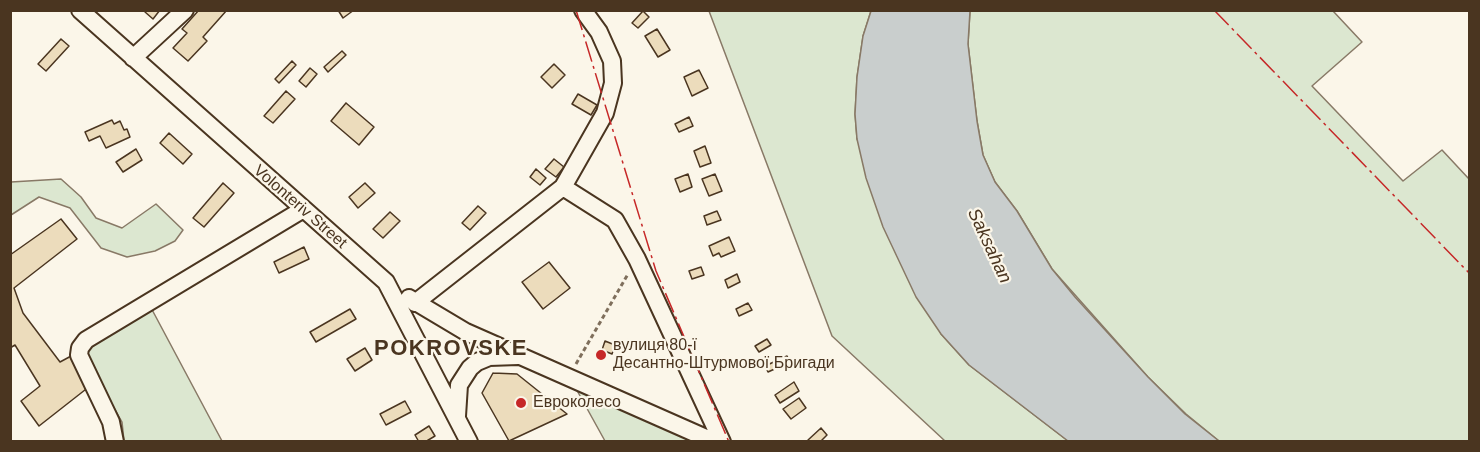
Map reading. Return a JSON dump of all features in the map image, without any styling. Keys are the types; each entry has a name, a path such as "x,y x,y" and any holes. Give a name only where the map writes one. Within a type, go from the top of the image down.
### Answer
{"street":[{"name":"Volonteriv Street","path":"80,10 302,210 386,282 469,441"},
{"path":"133,58 186,10"},
{"path":"415,303 563,187 604,113 613,83 612,61 599,32 583,10"},
{"path":"563,187 615,220 637,259 659,312 722,441"},
{"path":"115,441 111,422 80,355 80,348 86,339 302,210"},
{"path":"386,282 415,303 466,332 715,441"},
{"path":"457,417 459,385 470,368 489,357 524,356"}],"path":[{"path":"569,376 637,259"}],"green space":[{"path":"709,11 871,11 863,36 857,77 855,114 857,139 941,334 969,365 1068,441 945,441 832,336"},
{"path":"970,11 1333,11 1362,42 1312,86 1403,181 1442,150 1469,179 1469,441 1219,441 1186,414 1148,377 1052,269 1017,211 995,182 983,155 977,121 968,44"},
{"path":"61,179 81,197 96,218 122,228 156,204 183,230 175,241 155,251 127,257 101,248 70,208 39,197 11,215 11,182"},
{"path":"149,304 222,441 124,441 122,422 80,348"},
{"path":"569,376 715,441 605,441"}],"water":[{"name":"Saksahan","path":"871,11 970,11 968,44 977,121 983,155 995,182 1017,211 1052,269 1075,297 1185,414 1219,441 1068,441 969,365 941,334 916,297 883,227 866,178 857,139 855,114 857,77 863,36"}],"building":[{"path":"160,10 153,19 145,12"},
{"path":"199,10 227,10 203,37 207,41 188,61 173,48 187,33 182,29"},
{"path":"338,10 354,10 343,18"},
{"path":"643,11 649,17 638,28 632,23"},
{"path":"657,29 670,50 658,57 645,36"},
{"path":"61,39 69,46 46,71 38,64"},
{"path":"342,51 346,55 328,72 324,67"},
{"path":"292,61 296,65 279,83 275,79"},
{"path":"554,64 565,75 552,88 541,77"},
{"path":"310,68 317,74 306,87 299,81"},
{"path":"699,70 708,88 692,96 684,77"},
{"path":"286,91 295,99 273,123 264,116"},
{"path":"578,94 597,105 591,115 572,104"},
{"path":"346,103 374,127 359,145 331,121"},
{"path":"689,117 693,126 679,132 675,124"},
{"path":"112,120 114,124 120,121 130,137 106,148 100,136 89,141 85,132"},
{"path":"169,133 192,154 183,164 160,143"},
{"path":"705,146 711,163 700,167 694,151"},
{"path":"136,149 142,160 123,172 116,162"},
{"path":"554,159 564,167 556,177 545,169"},
{"path":"536,169 546,178 540,185 530,177"},
{"path":"688,174 692,187 680,192 675,179"},
{"path":"715,174 722,191 709,196 702,179"},
{"path":"223,183 234,193 204,227 193,218"},
{"path":"365,183 375,193 358,208 349,197"},
{"path":"478,206 486,213 470,230 462,223"},
{"path":"717,211 721,220 707,225 704,216"},
{"path":"390,212 400,221 383,238 373,229"},
{"path":"61,219 77,239 14,288 23,313 60,362 73,355 90,386 39,426 21,401 40,386 15,345 10,348 10,255"},
{"path":"729,237 735,251 721,257 719,253 713,256 709,246"},
{"path":"304,247 309,259 279,273 274,262"},
{"path":"549,262 570,288 543,309 522,282"},
{"path":"701,267 704,275 692,279 689,271"},
{"path":"737,274 740,282 728,288 725,280"},
{"path":"748,303 752,310 739,316 736,309"},
{"path":"350,309 356,319 316,342 310,332"},
{"path":"767,339 771,345 759,352 755,346"},
{"path":"605,341 615,345 612,354 602,350"},
{"path":"365,348 372,360 355,371 347,359"},
{"path":"787,356 790,362 768,372 765,366"},
{"name":"Евроколесо","path":"493,373 517,374 567,414 509,441 482,393"},
{"path":"794,382 799,391 780,403 775,395"},
{"path":"799,398 806,408 791,419 783,409"},
{"path":"405,401 411,412 386,425 380,414"},
{"path":"429,426 435,436 425,442 419,442 415,435"},
{"path":"821,428 827,435 820,442 810,442 808,440"}],"power":[{"path":"576,10 656,271 729,442"},
{"path":"1214,10 1470,274"}],"place":[{"name":"вулиця 80-ї Десантно-Штурмової Бригади","path":"601,355"},
{"name":"Евроколесо","path":"521,403"}],"district":[{"name":"POKROVSKE","path":"451,349"}]}
